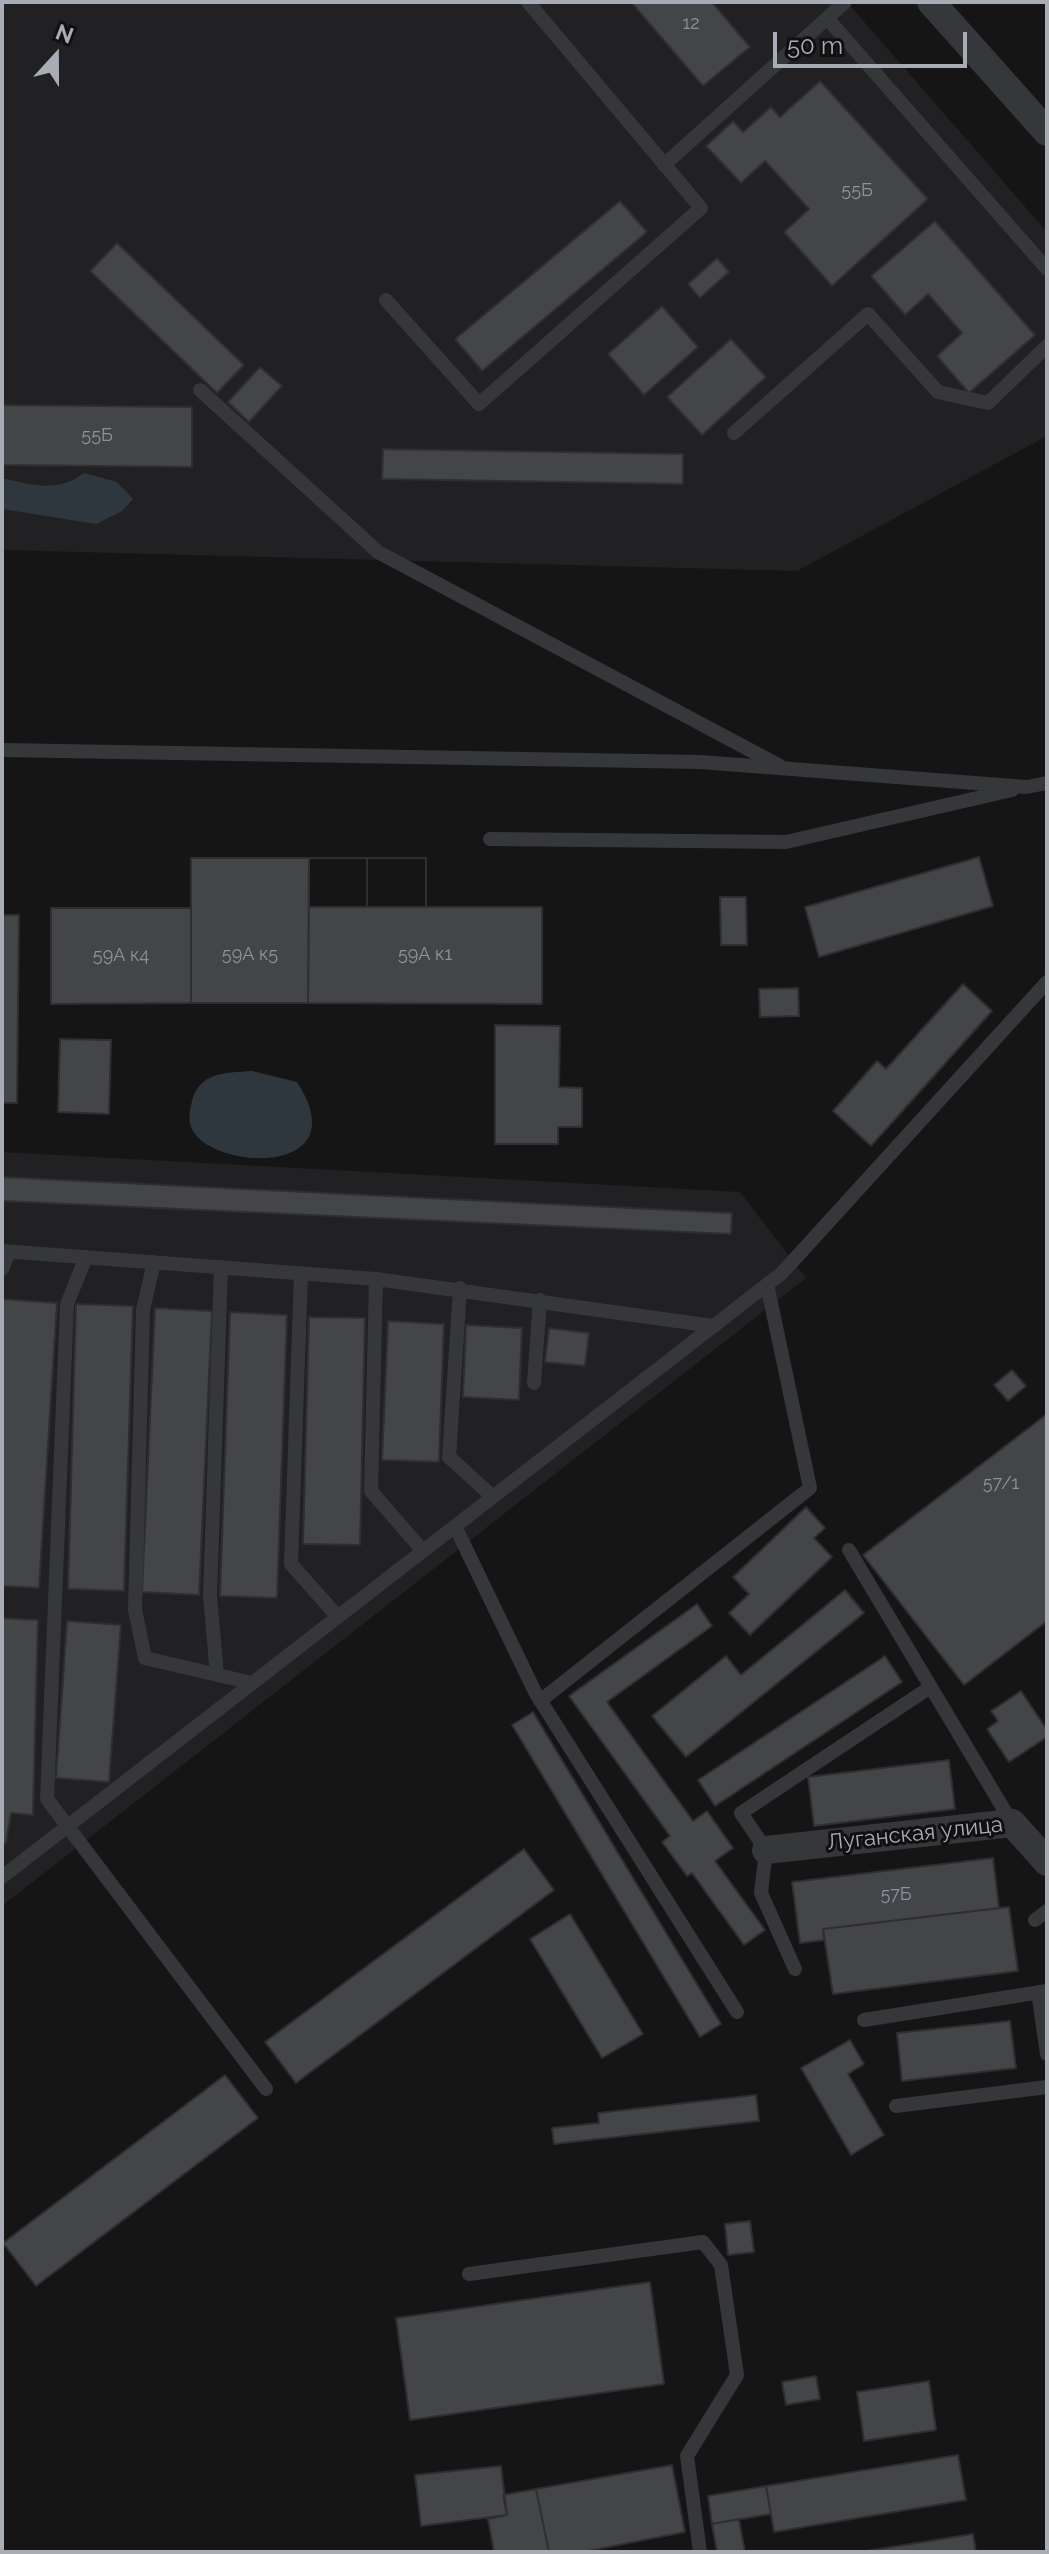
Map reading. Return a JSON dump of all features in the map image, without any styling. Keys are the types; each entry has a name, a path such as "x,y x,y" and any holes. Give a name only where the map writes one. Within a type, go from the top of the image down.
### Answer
{"street":[{"path":"931,2 1047,132"},
{"name":"Луганская улица","path":"766,1850 1012,1823 1047,1862"}],"lane":[{"path":"386,300 479,404 701,208 528,2"},
{"path":"664,165 845,2"},
{"path":"827,18 1047,269"},
{"path":"734,433 868,314 938,392 988,403 1047,346"},
{"path":"200,390 378,552 787,770"},
{"path":"2,750 700,762 1027,787"},
{"path":"490,839 786,842 1047,783"},
{"path":"2,1877 782,1273 1047,982"},
{"path":"2,1269 6,1252 376,1279 460,1288 713,1326"},
{"path":"86,1257 67,1304 47,1799 266,2089"},
{"path":"154,1262 143,1310 135,1610 145,1658 252,1683"},
{"path":"217,1675 210,1596 221,1267"},
{"path":"301,1273 291,1564 338,1617"},
{"path":"376,1279 371,1491 423,1551"},
{"path":"540,1701 810,1488 767,1284"},
{"path":"460,1288 449,1457 493,1497"},
{"path":"534,1383 540,1300"},
{"path":"455,1526 540,1701 737,2012"},
{"path":"849,1550 1012,1823"},
{"path":"795,1969 761,1893 766,1850 741,1813 929,1688"},
{"path":"864,2020 1042,1991 1047,2054"},
{"path":"896,2106 1047,2087"},
{"path":"469,2274 703,2242 721,2265 737,2375 687,2456 700,2552"}],"shaded area":[{"path":"2,2 847,2 1047,232 1047,436 797,571 2,550"},
{"path":"84,473 117,482 133,499 122,511 96,524 2,509 2,478 44,486 64,483"},
{"path":"252,1071 297,1082 311,1113 310,1135 297,1149 276,1157 252,1158 207,1144 193,1131 190,1108 201,1084 216,1076"},
{"path":"2,1152 740,1192 806,1278 2,1906"}],"building":[{"path":"631,2 712,2 750,47 703,86"},
{"path":"820,81 928,199 832,286 784,232 809,209 765,161 741,183 706,146 733,121 743,132 771,107 780,117"},
{"path":"620,201 647,232 482,371 455,339"},
{"path":"935,221 1035,335 969,393 937,356 962,333 928,294 905,315 871,276"},
{"path":"117,243 244,365 217,393 90,271"},
{"path":"717,258 729,272 700,298 688,284"},
{"path":"662,306 698,347 644,395 608,354"},
{"path":"731,339 766,377 702,435 667,397"},
{"path":"260,367 282,386 249,422 228,402"},
{"path":"2,405 192,407 192,467 2,465"},
{"path":"383,449 683,454 683,484 382,479"},
{"path":"979,857 993,906 819,957 805,907"},
{"path":"191,858 309,858 308,1003 191,1003"},
{"path":"309,858 426,858 426,907 309,907"},
{"path":"309,858 367,858 367,907 309,907"},
{"path":"367,858 426,858 426,907 367,907"},
{"path":"720,897 746,897 747,945 721,945"},
{"path":"309,907 542,907 542,1004 308,1003"},
{"path":"51,908 191,908 191,1003 51,1004"},
{"path":"2,915 19,915 17,1103 2,1103"},
{"path":"963,984 992,1011 871,1146 833,1111 877,1061 886,1069"},
{"path":"798,988 799,1016 760,1017 759,989"},
{"path":"495,1025 560,1026 559,1087 582,1088 582,1127 558,1127 558,1144 495,1144"},
{"path":"60,1039 111,1040 109,1114 58,1112"},
{"path":"2,1177 732,1213 731,1234 2,1201"},
{"path":"2,1299 57,1303 39,1588 2,1586"},
{"path":"76,1304 133,1306 124,1591 68,1589"},
{"path":"155,1308 212,1311 199,1595 142,1592"},
{"path":"230,1312 287,1315 277,1598 220,1596"},
{"path":"309,1317 365,1318 360,1545 303,1544"},
{"path":"388,1321 444,1324 439,1462 382,1460"},
{"path":"466,1325 522,1328 519,1400 463,1397"},
{"path":"549,1328 589,1333 585,1366 545,1362"},
{"path":"1012,1370 1026,1386 1008,1401 994,1385"},
{"path":"1047,1414 1047,1621 964,1685 863,1555"},
{"path":"806,1507 825,1528 814,1538 832,1557 750,1635 729,1613 749,1594 733,1577"},
{"path":"845,1590 864,1613 686,1757 652,1716 726,1656 741,1675"},
{"path":"697,1604 712,1626 607,1702 693,1821 707,1811 733,1848 715,1861 765,1930 744,1945 692,1873 687,1876 662,1842 670,1836 569,1696"},
{"path":"2,1618 38,1620 33,1815 11,1813 6,1843 2,1843"},
{"path":"67,1621 121,1625 109,1782 56,1778"},
{"path":"885,1656 902,1682 715,1806 698,1780"},
{"path":"1021,1691 1047,1730 1047,1737 1009,1762 987,1729 998,1721 991,1711"},
{"path":"533,1712 721,2024 700,2037 512,1725"},
{"path":"949,1760 955,1809 814,1826 808,1777"},
{"path":"524,1849 554,1890 296,2083 265,2042"},
{"path":"993,1858 999,1908 823,1929 824,1940 800,1943 792,1882"},
{"path":"1009,1907 1018,1971 833,1994 823,1929"},
{"path":"570,1914 643,2034 602,2058 530,1939"},
{"path":"1010,2021 1016,2068 902,2081 897,2033"},
{"path":"850,2040 864,2064 848,2074 884,2135 851,2155 801,2068"},
{"path":"225,2075 258,2118 36,2286 3,2243"},
{"path":"756,2095 759,2121 554,2144 552,2128 599,2123 598,2113"},
{"path":"750,2221 754,2252 728,2255 725,2224"},
{"path":"650,2282 664,2384 410,2420 396,2318"},
{"path":"816,2376 820,2399 786,2405 782,2382"},
{"path":"929,2381 936,2430 864,2441 857,2392"},
{"path":"958,2455 966,2500 774,2532 766,2486"},
{"path":"672,2465 685,2532 583,2552 549,2552 536,2489"},
{"path":"501,2466 507,2515 421,2526 415,2475"},
{"path":"766,2486 771,2514 712,2524 708,2496"},
{"path":"536,2489 549,2552 494,2552 488,2519 507,2515 503,2495"},
{"path":"739,2519 745,2552 717,2552 712,2524"},
{"path":"973,2534 976,2552 860,2552"}]}
